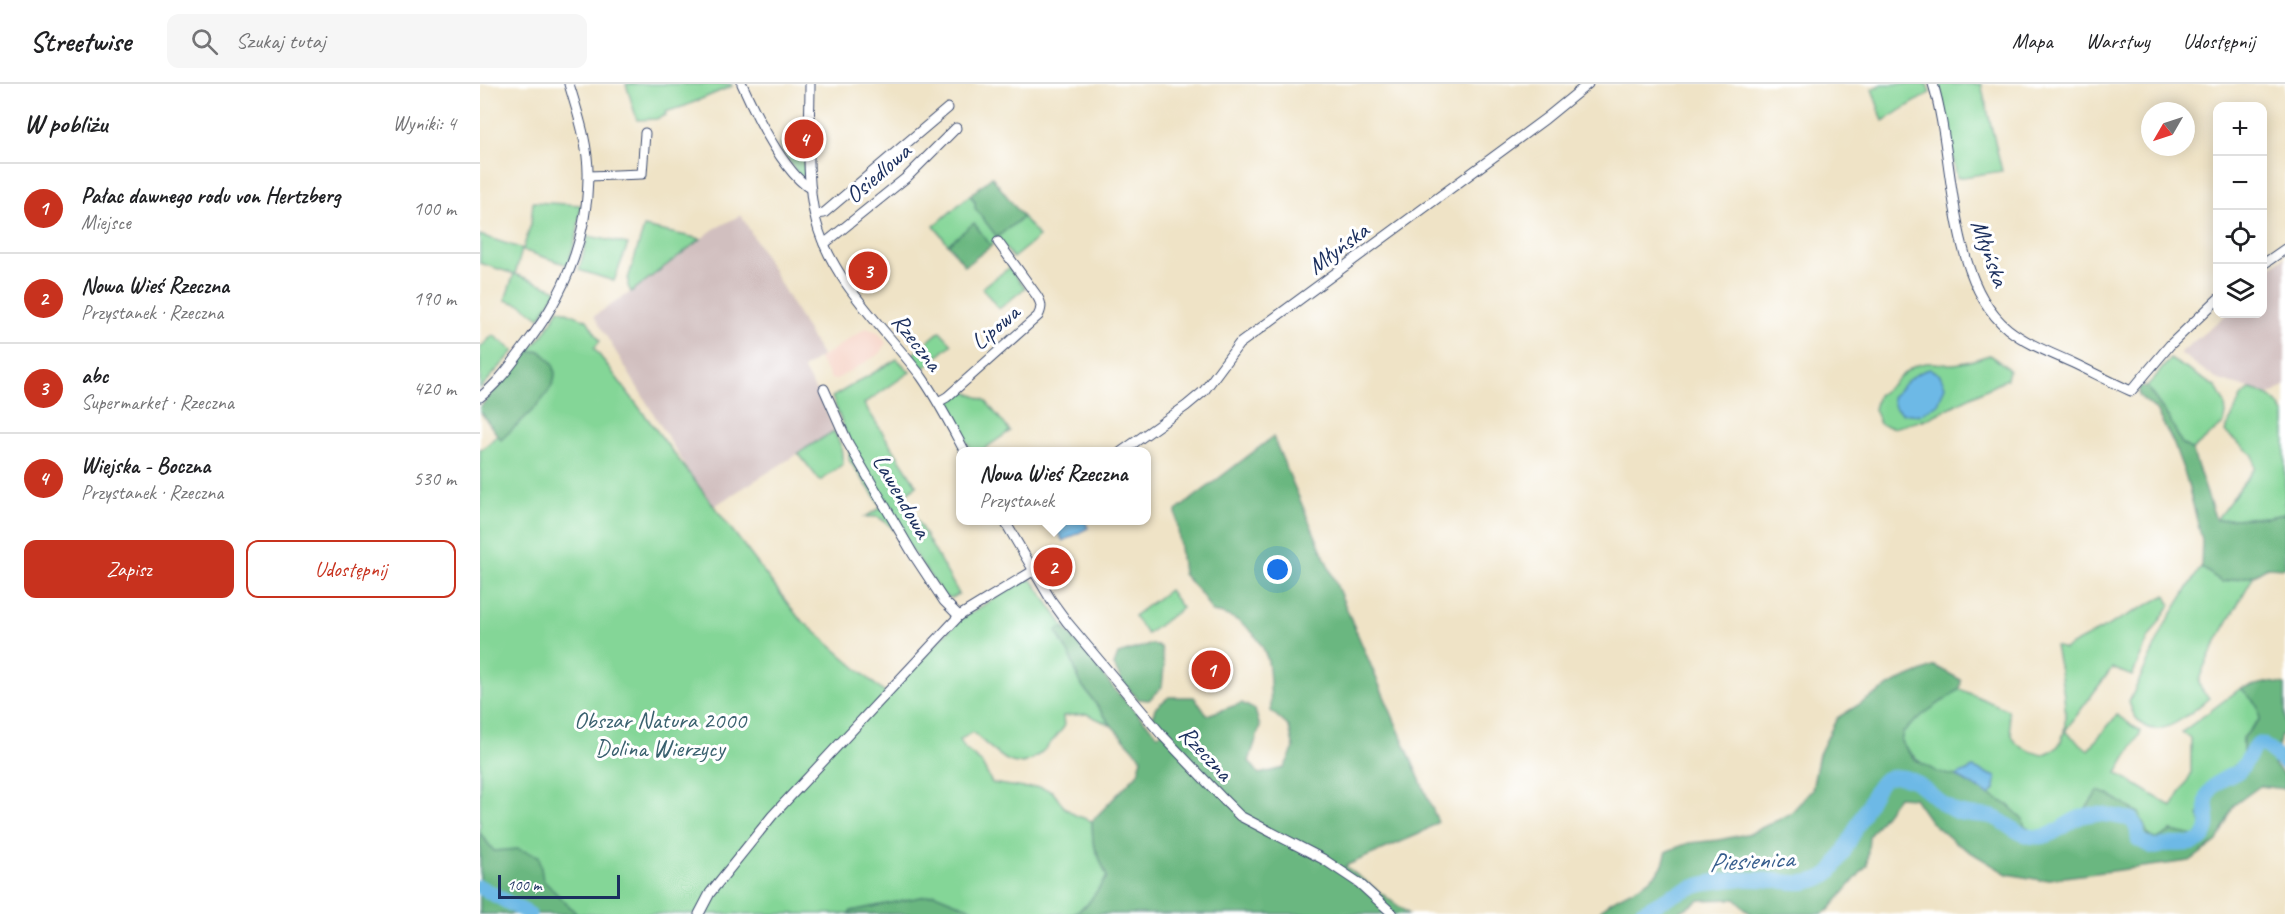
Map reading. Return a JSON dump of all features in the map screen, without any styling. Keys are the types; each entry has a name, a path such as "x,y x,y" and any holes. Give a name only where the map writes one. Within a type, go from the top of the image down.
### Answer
{"street":[{"path":"480,397 507,369 531,338 561,289 582,234 588,176 583,134 569,84"},
{"path":"742,84 758,118 773,142 802,184 811,189"},
{"name":"Rzeczna","path":"810,84 811,189 815,214 824,244 846,283 921,376 962,447"},
{"name":"Młyńska","path":"1128,447 1204,391 1239,344 1545,119 1588,84"},
{"name":"Młyńska","path":"1933,84 1940,112 1957,223 1977,286 1985,301 2007,328 2026,341 2130,391 2170,345 2213,303"},
{"path":"815,214 824,213 948,108"},
{"name":"Osiedlowa","path":"824,244 907,177 956,128"},
{"path":"588,176 642,174 645,133"},
{"name":"Lipowa","path":"938,402 947,397 1041,311 1037,296 998,242"},
{"path":"2263,264 2285,249"},
{"name":"Lawendowa","path":"824,389 848,443 913,554 944,601 959,616"},
{"name":"Rzeczna","path":"1006,525 1067,622 1161,734 1228,804 1240,816 1323,858 1359,883 1393,914"},
{"path":"699,914 710,894 772,816 959,616 1033,571"}],"shaded area":[{"path":"741,215 822,356 803,369 823,403 834,431 711,508 594,316 631,292 714,229"},
{"path":"2285,257 2285,386 2270,395 2216,379 2180,353 2222,318 2267,318 2267,269"},
{"path":"866,328 878,332 886,343 881,353 835,380 831,379 819,359"}],"green space":[{"path":"626,84 731,84 732,86 665,112 666,115 656,119 637,120"},
{"path":"1882,84 1927,84 1930,93 1883,121 1872,89"},
{"path":"1939,84 1981,84 2002,171 1957,178"},
{"path":"789,132 803,132 805,175 800,177 780,144"},
{"path":"992,177 1023,217 997,237 975,208 975,201 970,195"},
{"path":"970,195 997,237 991,246 974,224 948,244 934,226"},
{"path":"533,202 581,205 577,234 568,265 522,250 515,274 557,290 540,318 522,305 505,300 514,274 480,263 480,235 523,249 531,224"},
{"path":"1023,217 1039,237 1013,258 997,237"},
{"path":"974,223 991,246 965,266 948,244"},
{"path":"644,227 701,239 631,292 628,279"},
{"path":"588,236 628,244 614,281 579,270"},
{"path":"1009,268 1025,288 999,309 982,288"},
{"name":"Obszar Natura 2000 Dolina Wierzycy","path":"559,309 587,320 600,341 594,348 798,617 886,694 959,620 1025,580 1032,580 1066,629 1059,628 1057,633 1070,656 1081,684 1112,726 1087,714 1063,716 1064,727 1047,747 1033,759 1017,763 1000,755 972,732 960,740 965,749 981,762 992,783 1024,788 1039,787 1052,791 1064,807 1075,815 1092,821 1093,842 1107,877 1087,905 1072,914 480,914 480,449 484,448 554,381 540,351 528,352 544,334"},
{"path":"940,331 952,344 923,369 912,355"},
{"path":"493,335 514,351 480,389 480,348"},
{"path":"540,351 554,367 553,382 542,400 501,440 480,411 480,407 528,352"},
{"path":"1989,355 2009,370 2007,379 1927,419 1893,428 1880,424 1874,409 1878,395 1910,369 1924,363 1961,363"},
{"path":"897,359 910,372 864,404 917,486 903,495 959,594 952,598 944,596 905,542 887,523 878,517 865,517 882,507 849,460 849,441 832,397"},
{"path":"2170,359 2216,387 2225,404 2224,423 2192,450 2182,444 2170,420 2147,387"},
{"path":"2139,387 2147,387 2170,420 2182,444 2192,450 2216,520 2285,514 2285,568 2267,567 2254,575 2222,582 2201,567 2202,540 2186,477 2173,442 2155,409 2139,396"},
{"path":"2251,389 2271,398 2285,415 2285,514 2216,520 2255,468 2253,455 2225,432 2241,397"},
{"path":"961,390 985,400 1010,431 987,447 970,447 946,405"},
{"path":"834,431 841,446 843,464 820,481 798,453"},
{"path":"1273,437 1438,822 1419,834 1345,866 1409,914 1072,914 1087,905 1107,877 1093,842 1092,821 1138,773 1142,758 1112,726 1081,684 1057,632 1059,628 1066,629 1116,691 1158,735 1165,729 1153,716 1155,708 1169,697 1194,697 1207,715 1242,703 1255,710 1260,727 1249,761 1259,774 1284,768 1294,748 1289,727 1271,711 1268,663 1259,641 1239,621 1212,612 1202,595 1183,574 1176,511"},
{"path":"2201,567 2222,582 2254,575 2201,675 2199,683 2209,698 2177,722 2154,729 2144,726 2136,717 2129,702 2166,623"},
{"path":"1169,590 1182,608 1147,634 1134,616"},
{"path":"2166,595 2170,605 2149,637 2132,676 2112,668 2065,731 2088,750 2117,715 2141,732 2117,773 2172,807 2191,774 2191,739 2182,732 2241,688 2258,705 2260,719 2243,738 2243,759 2229,770 2199,814 2202,830 2194,836 2171,831 2156,840 2148,835 2139,813 2098,791 2084,811 2053,828 2033,832 2024,825 2008,805 1989,795 1995,789 1973,768 1955,776 1939,774 1918,760 1901,742 1902,732 1960,689 2008,710 2012,735 2018,745 2024,749 2043,755 2054,750 2061,741 2065,715 2055,646 2064,649"},
{"path":"1151,644 1161,647 1164,667 1162,687 1149,700 1138,699 1121,680 1114,665 1118,654"},
{"path":"1935,666 1961,680 1960,689 1925,713 1903,732 1901,742 1914,759 1939,773 1956,776 2008,805 2023,819 2024,825 2033,832 2053,828 2084,811 2098,791 2139,813 2148,835 2156,840 2171,831 2194,836 2202,830 2200,814 2203,793 2214,780 2243,759 2243,738 2260,719 2257,705 2241,688 2270,682 2285,685 2285,735 2281,735 2274,765 2285,776 2285,789 2260,786 2234,805 2217,841 2190,861 2041,880 2007,874 1957,844 1930,821 1914,798 1898,797 1869,836 1867,865 1829,910 1821,914 1751,914 1735,899 1700,900 1676,914 1598,914 1603,907 1654,876 1660,869 1667,851 1689,843 1719,840 1751,833 1790,814 1812,790 1819,754 1837,718 1894,683"},
{"path":"480,833 494,851 518,849 539,856 543,880 577,914 480,914"},
{"path":"935,894 984,914 848,914 851,911"}],"water":[{"path":"1930,369 1940,375 1945,386 1938,404 1919,415 1902,413 1895,407 1892,398 1918,373"},
{"path":"1054,525 1087,525 1088,528 1063,541"},
{"path":"1973,768 1996,777 1995,789 1989,795 1956,776"}],"waterway":[{"name":"Piesienica","path":"1639,914 1681,892 1703,884 1752,879 1807,882 1822,878 1836,865 1875,792 1881,782 1887,778 1908,779 1957,812 1993,817 2029,836 2046,836 2071,821 2087,815 2103,814 2131,819 2137,828 2138,839 2150,846 2159,847 2168,844 2191,844 2205,835 2208,824 2206,804 2212,788 2218,782 2239,771 2257,744 2262,744 2285,763"},
{"name":"Piesienica","path":"480,887 529,914"}],"place":[{"name":"Wiejska - Boczna","path":"804,139"},
{"name":"abc","path":"868,271"},
{"name":"Nowa Wieś Rzeczna","path":"1053,567"},
{"name":"Pałac dawnego rodu von Hertzberg","path":"1211,670"}]}
